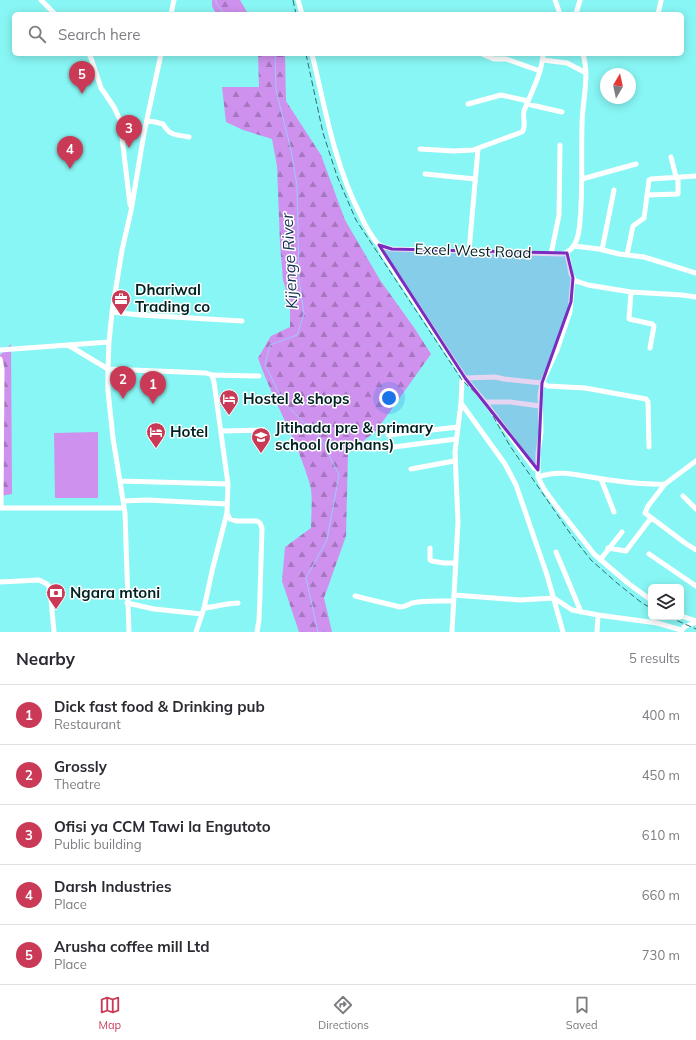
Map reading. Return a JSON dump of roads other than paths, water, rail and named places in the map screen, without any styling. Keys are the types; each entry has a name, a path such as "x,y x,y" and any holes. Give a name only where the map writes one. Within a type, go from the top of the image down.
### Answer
{"street":[{"path":"41,0 53,12"},
{"path":"171,12 174,0"},
{"path":"298,0 301,12"},
{"path":"555,0 559,12"},
{"path":"577,12 580,0"},
{"path":"659,12 662,1"},
{"path":"90,56 101,88 114,107 120,120 131,211"},
{"path":"129,632 124,508 113,438 108,391 109,342 112,312 122,250 131,211 147,120 161,56"},
{"path":"312,56 334,147 344,177 364,223 464,379 485,402 534,468 538,470"},
{"path":"487,56 494,59 506,59 540,71"},
{"path":"420,149 456,151 478,149 523,131 524,114 540,71 543,56"},
{"path":"583,56 586,73 586,87 582,124 580,221 578,235 574,246 567,253 573,278 570,312 557,350 542,383 538,477 544,489 577,534 600,560 648,598"},
{"path":"543,60 567,63 586,73"},
{"path":"468,104 501,95 562,112"},
{"path":"147,120 163,124 172,134 189,136"},
{"path":"551,254 559,215 560,145"},
{"path":"468,251 478,149"},
{"path":"648,195 678,194 677,177 671,157"},
{"path":"582,179 636,164"},
{"path":"425,174 475,179"},
{"path":"627,255 633,226 644,218 649,181 651,179 696,176"},
{"path":"602,250 614,190"},
{"name":"Excel West Road","path":"379,245 392,249 551,254 567,253"},
{"path":"574,246 644,257 696,273"},
{"path":"573,278 575,281 588,285 631,292 696,297"},
{"path":"631,292 629,319 653,325 650,348"},
{"path":"112,312 242,321"},
{"path":"0,350 109,342"},
{"path":"68,345 108,369 259,376"},
{"path":"0,359 2,369 0,508 124,508"},
{"path":"196,632 204,608 227,513 228,484 212,375"},
{"path":"464,379 495,377 542,383 550,386 585,388 646,399 648,402 649,447"},
{"path":"452,632 458,522 454,461 464,379"},
{"path":"485,402 510,402 540,406"},
{"path":"462,403 505,464 516,485 564,632"},
{"path":"388,435 458,428"},
{"path":"221,431 264,430"},
{"path":"386,448 456,439"},
{"path":"410,469 454,461"},
{"path":"696,461 665,484 645,510 645,514 650,518 696,550"},
{"path":"538,477 554,472 560,472 601,479 665,484"},
{"path":"601,479 614,512"},
{"path":"120,481 228,484"},
{"path":"683,496 696,509"},
{"path":"123,501 147,500 227,504"},
{"path":"227,513 230,519 236,521 258,522 262,528 259,620 257,632"},
{"path":"608,548 626,550 650,518"},
{"path":"600,560 622,532"},
{"path":"430,548 430,560 444,563 456,563"},
{"path":"556,552 581,612"},
{"path":"648,554 696,586"},
{"path":"0,582 39,580 47,584 50,588 54,632"},
{"path":"355,596 400,607 415,603 454,598 520,600 554,598 567,608 581,612 657,624 681,631 684,627 696,621"},
{"path":"127,603 154,609 202,614"},
{"path":"204,608 217,607 228,603 238,603"},
{"path":"597,632 598,615"},
{"path":"684,617 696,621"}],"waterway":[{"name":"Kijenge River","path":"216,0 216,3 223,12"},
{"name":"Kijenge River","path":"275,56 276,90 291,150 297,185 299,279 304,314 297,335 270,345 265,365 284,403 321,439 339,475 327,540 306,578 318,632"}],"railway":[{"path":"293,0 296,12"},
{"path":"306,56 323,133 337,176 356,220 462,380 485,402 510,446 572,536 591,560 617,583 648,606"},
{"path":"676,620 696,629"}],"place":[{"name":"Arusha coffee mill Ltd","path":"82,94"},
{"name":"Ofisi ya CCM Tawi la Engutoto","path":"129,148"},
{"name":"Darsh Industries","path":"70,169"},
{"name":"Dhariwal Trading co","path":"121,316"},
{"name":"Grossly","path":"123,399"},
{"name":"Dick fast food & Drinking pub","path":"153,404"},
{"name":"Hostel & shops","path":"229,416"},
{"name":"Hotel","path":"156,449"},
{"name":"Jitihada pre & primary school (orphans)","path":"261,454"},
{"name":"Ngara mtoni","path":"56,610"}]}
